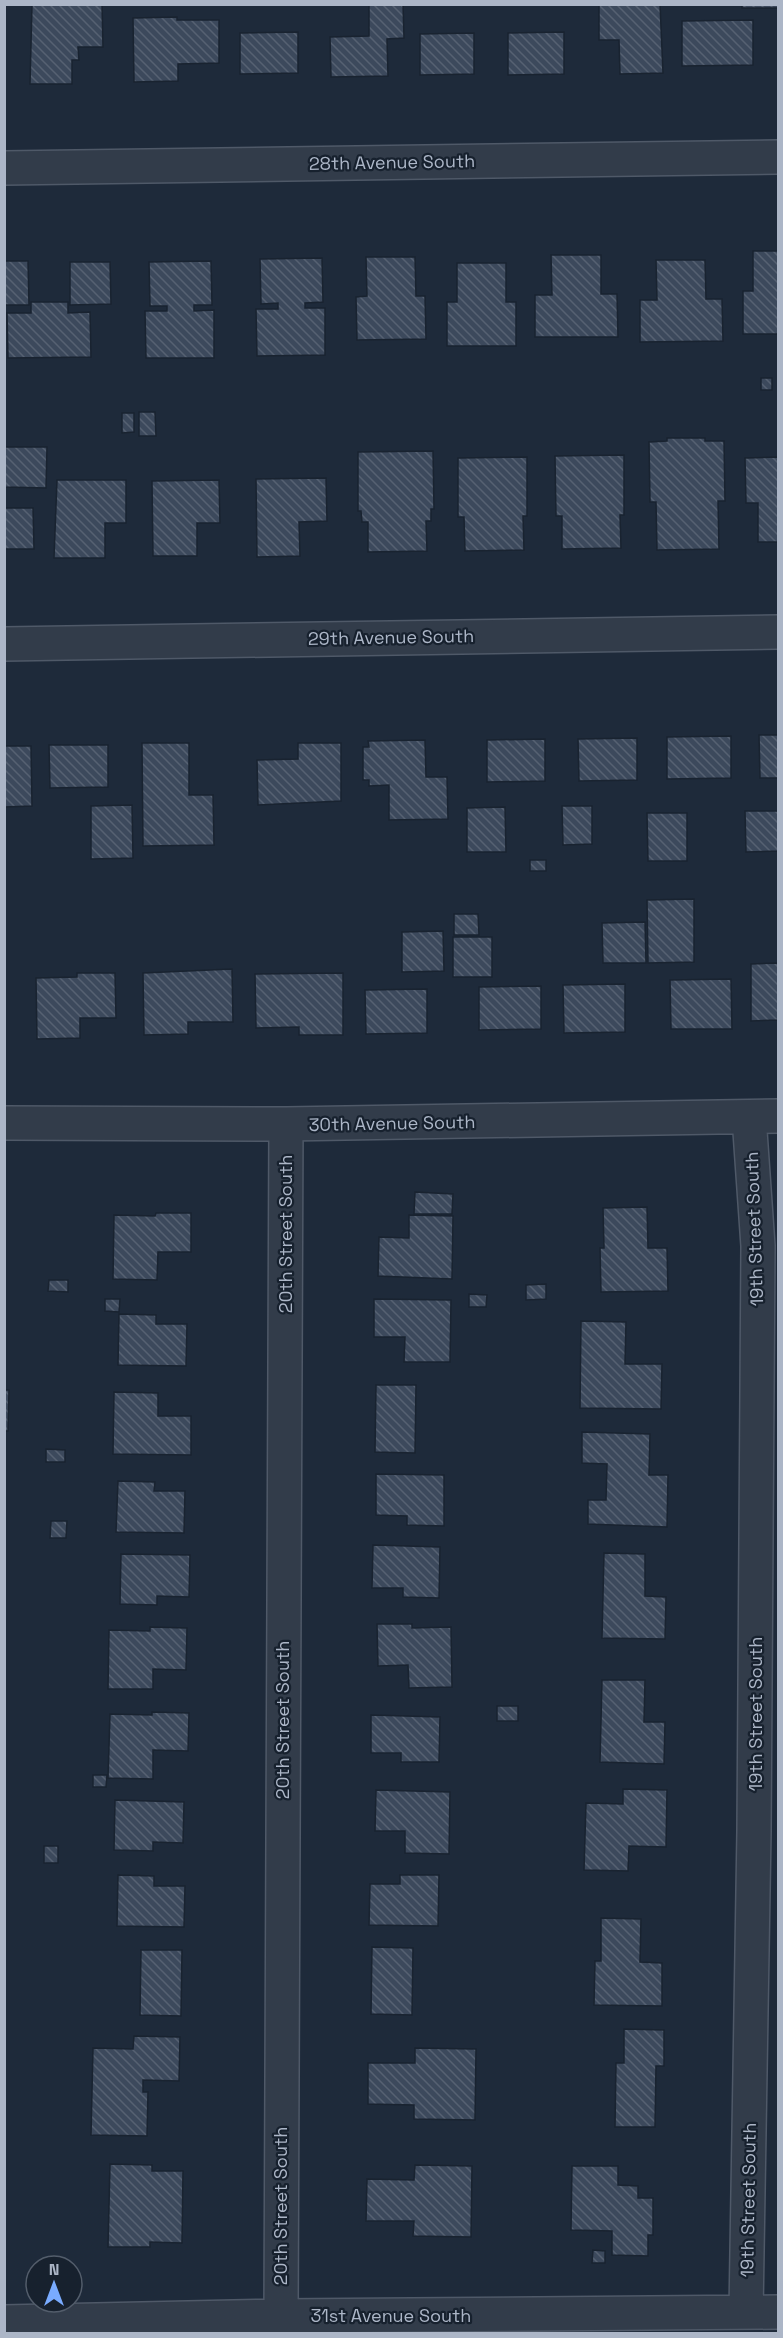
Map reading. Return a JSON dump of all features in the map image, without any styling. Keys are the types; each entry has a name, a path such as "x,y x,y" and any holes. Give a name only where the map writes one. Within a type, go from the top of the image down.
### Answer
{"street":[{"name":"28th Avenue South","path":"4,168 778,157"},
{"name":"29th Avenue South","path":"4,644 778,632"},
{"name":"30th Avenue South","path":"4,1123 286,1124 764,1117"},
{"name":"19th Street South","path":"746,2312 754,1831 758,1258 764,1117"},
{"name":"20th Street South","path":"281,2316 286,1124"},
{"name":"31st Avenue South","path":"4,2322 281,2316 778,2312"}],"building":[{"path":"102,4 103,47 78,47 79,60 72,60 72,84 30,84 32,5"},
{"path":"369,4 403,4 404,38 387,39 388,76 331,77 330,37 369,36"},
{"path":"599,4 660,4 663,73 620,74 619,40 599,40"},
{"path":"742,4 778,4 778,8 742,8"},
{"path":"177,17 177,20 219,20 219,63 178,64 178,81 134,82 133,18"},
{"path":"753,20 753,65 682,66 682,21"},
{"path":"298,32 298,73 240,74 240,33"},
{"path":"564,32 564,74 508,75 508,33"},
{"path":"474,33 474,74 420,75 420,34"},
{"path":"753,251 778,251 778,334 743,334 743,291 753,291"},
{"path":"551,255 601,255 601,294 617,294 618,337 535,337 535,295 552,295"},
{"path":"366,257 415,257 416,296 425,296 426,339 357,340 356,297 367,296"},
{"path":"322,258 323,302 305,303 305,308 325,308 325,355 257,356 256,309 278,309 278,303 261,304 260,259"},
{"path":"656,260 705,260 706,299 722,299 723,341 640,342 640,300 657,300"},
{"path":"4,261 28,261 29,305 4,305"},
{"path":"211,261 212,305 194,305 194,311 214,310 214,358 146,358 145,311 167,311 167,306 150,306 149,262"},
{"path":"70,262 110,262 111,304 70,305"},
{"path":"457,263 506,263 506,302 516,302 516,346 447,346 447,302 457,302"},
{"path":"31,302 68,302 68,313 90,312 91,357 8,358 7,313 31,313"},
{"path":"761,378 772,378 772,390 761,390"},
{"path":"139,412 155,412 156,436 139,436"},
{"path":"122,413 134,413 134,432 122,433"},
{"path":"667,438 705,438 705,441 724,441 725,501 718,501 719,549 657,550 656,502 650,502 649,442 667,441"},
{"path":"5,447 47,447 46,488 5,487"},
{"path":"433,451 434,509 431,509 431,521 426,521 427,551 368,552 368,522 362,522 361,511 358,511 358,452"},
{"path":"624,455 624,515 620,515 621,548 562,549 562,516 556,516 555,456"},
{"path":"527,457 527,516 523,516 524,550 465,551 464,517 458,517 458,458"},
{"path":"778,457 778,542 758,542 758,503 746,503 745,458"},
{"path":"326,478 327,521 299,522 300,556 257,557 256,479"},
{"path":"57,480 126,480 126,523 105,523 105,558 54,558"},
{"path":"219,480 220,523 197,523 197,556 153,556 152,481"},
{"path":"4,508 33,508 34,549 4,549"},
{"path":"759,735 778,735 778,778 760,778"},
{"path":"731,736 731,778 667,779 667,737"},
{"path":"637,738 637,780 579,781 578,739"},
{"path":"545,739 545,781 487,782 487,740"},
{"path":"425,740 426,777 447,777 448,819 389,820 389,785 369,786 369,780 363,780 363,747 369,747 368,741"},
{"path":"142,743 189,743 189,795 213,795 214,845 143,846"},
{"path":"298,743 341,743 341,801 258,805 257,760 298,759"},
{"path":"49,745 108,745 108,787 50,788"},
{"path":"4,746 31,746 32,806 4,807"},
{"path":"132,805 133,858 91,859 91,806"},
{"path":"562,806 592,806 592,844 563,845"},
{"path":"505,807 506,852 467,852 467,808"},
{"path":"745,811 778,811 778,851 746,852"},
{"path":"647,813 687,813 687,861 648,861"},
{"path":"530,860 546,860 546,871 530,871"},
{"path":"694,899 694,962 648,963 647,900"},
{"path":"454,914 478,914 479,935 454,935"},
{"path":"645,922 646,963 603,963 602,923"},
{"path":"443,931 444,971 402,972 402,932"},
{"path":"453,937 492,937 492,977 453,977"},
{"path":"778,963 778,1020 751,1021 751,964"},
{"path":"232,969 233,1022 188,1022 188,1034 144,1035 143,973"},
{"path":"77,973 115,973 116,1018 80,1018 80,1038 37,1039 36,978 77,977"},
{"path":"343,973 343,1035 299,1035 299,1027 256,1028 255,974"},
{"path":"731,979 732,1029 671,1029 670,980"},
{"path":"625,984 625,1032 564,1033 563,985"},
{"path":"541,986 541,1029 479,1030 479,987"},
{"path":"427,989 427,1033 366,1034 365,990"},
{"path":"415,1192 453,1194 452,1214 414,1214"},
{"path":"647,1207 648,1248 667,1248 668,1291 601,1292 600,1248 604,1248 603,1208"},
{"path":"156,1213 191,1213 191,1252 158,1252 157,1280 113,1279 114,1215 155,1216"},
{"path":"409,1215 453,1216 452,1279 378,1276 379,1237 409,1238"},
{"path":"49,1280 68,1280 68,1292 48,1291"},
{"path":"546,1284 546,1299 526,1300 526,1285"},
{"path":"469,1294 487,1295 486,1307 469,1307"},
{"path":"105,1299 120,1299 119,1312 105,1311"},
{"path":"374,1299 451,1300 450,1362 404,1362 405,1337 374,1337"},
{"path":"119,1314 156,1315 156,1324 187,1324 186,1366 118,1365"},
{"path":"581,1321 626,1322 625,1364 662,1364 661,1409 580,1408"},
{"path":"376,1385 416,1385 415,1453 375,1452"},
{"path":"4,1390 9,1390 8,1431 4,1431"},
{"path":"114,1392 158,1393 158,1416 191,1416 191,1455 113,1454"},
{"path":"582,1432 650,1434 649,1475 668,1475 667,1527 588,1524 588,1500 606,1500 607,1464 582,1463"},
{"path":"46,1449 65,1450 65,1462 46,1462"},
{"path":"376,1474 444,1475 444,1526 407,1525 407,1516 376,1515"},
{"path":"118,1481 155,1482 154,1491 185,1491 184,1533 116,1532"},
{"path":"51,1521 67,1521 66,1538 50,1538"},
{"path":"373,1545 440,1547 439,1598 403,1597 403,1588 372,1588"},
{"path":"604,1553 645,1554 645,1596 666,1597 665,1639 602,1638"},
{"path":"121,1554 190,1555 189,1597 157,1596 157,1605 120,1604"},
{"path":"377,1624 412,1624 412,1628 451,1627 452,1687 409,1688 408,1665 378,1666"},
{"path":"150,1627 187,1628 186,1670 153,1669 153,1689 108,1689 109,1630 150,1631"},
{"path":"602,1680 645,1680 644,1722 665,1722 664,1764 600,1762"},
{"path":"497,1706 518,1706 518,1721 497,1721"},
{"path":"152,1712 189,1713 188,1751 153,1750 153,1779 108,1778 110,1714 152,1715"},
{"path":"371,1715 440,1717 439,1762 401,1762 401,1753 371,1753"},
{"path":"93,1775 107,1775 106,1787 93,1787"},
{"path":"623,1789 667,1790 666,1847 629,1846 628,1871 584,1870 586,1803 623,1804"},
{"path":"376,1790 450,1792 449,1854 405,1853 405,1831 375,1831"},
{"path":"115,1800 184,1802 183,1843 153,1842 153,1851 114,1850"},
{"path":"44,1846 58,1846 58,1863 44,1863"},
{"path":"118,1875 154,1876 154,1886 185,1886 184,1927 117,1926"},
{"path":"400,1875 439,1875 438,1926 369,1925 370,1884 400,1884"},
{"path":"601,1918 641,1919 640,1962 662,1963 662,2006 594,2005 595,1961 601,1961"},
{"path":"372,1947 413,1948 412,2015 371,2014"},
{"path":"141,1950 182,1950 181,2016 140,2015"},
{"path":"624,2029 664,2030 664,2066 656,2066 655,2127 615,2127 616,2063 624,2063"},
{"path":"134,2036 180,2037 179,2081 143,2080 143,2092 148,2092 147,2136 91,2135 93,2048 133,2049"},
{"path":"415,2048 476,2049 475,2120 414,2119 414,2105 368,2104 368,2063 415,2063"},
{"path":"110,2164 152,2165 152,2171 183,2171 182,2243 150,2242 150,2247 108,2247"},
{"path":"415,2165 472,2166 471,2237 413,2236 414,2221 366,2221 367,2179 414,2180"},
{"path":"572,2166 618,2166 618,2185 638,2186 638,2198 653,2198 653,2235 648,2235 648,2256 612,2255 612,2231 571,2230"},
{"path":"593,2250 605,2251 605,2263 592,2263"}]}
